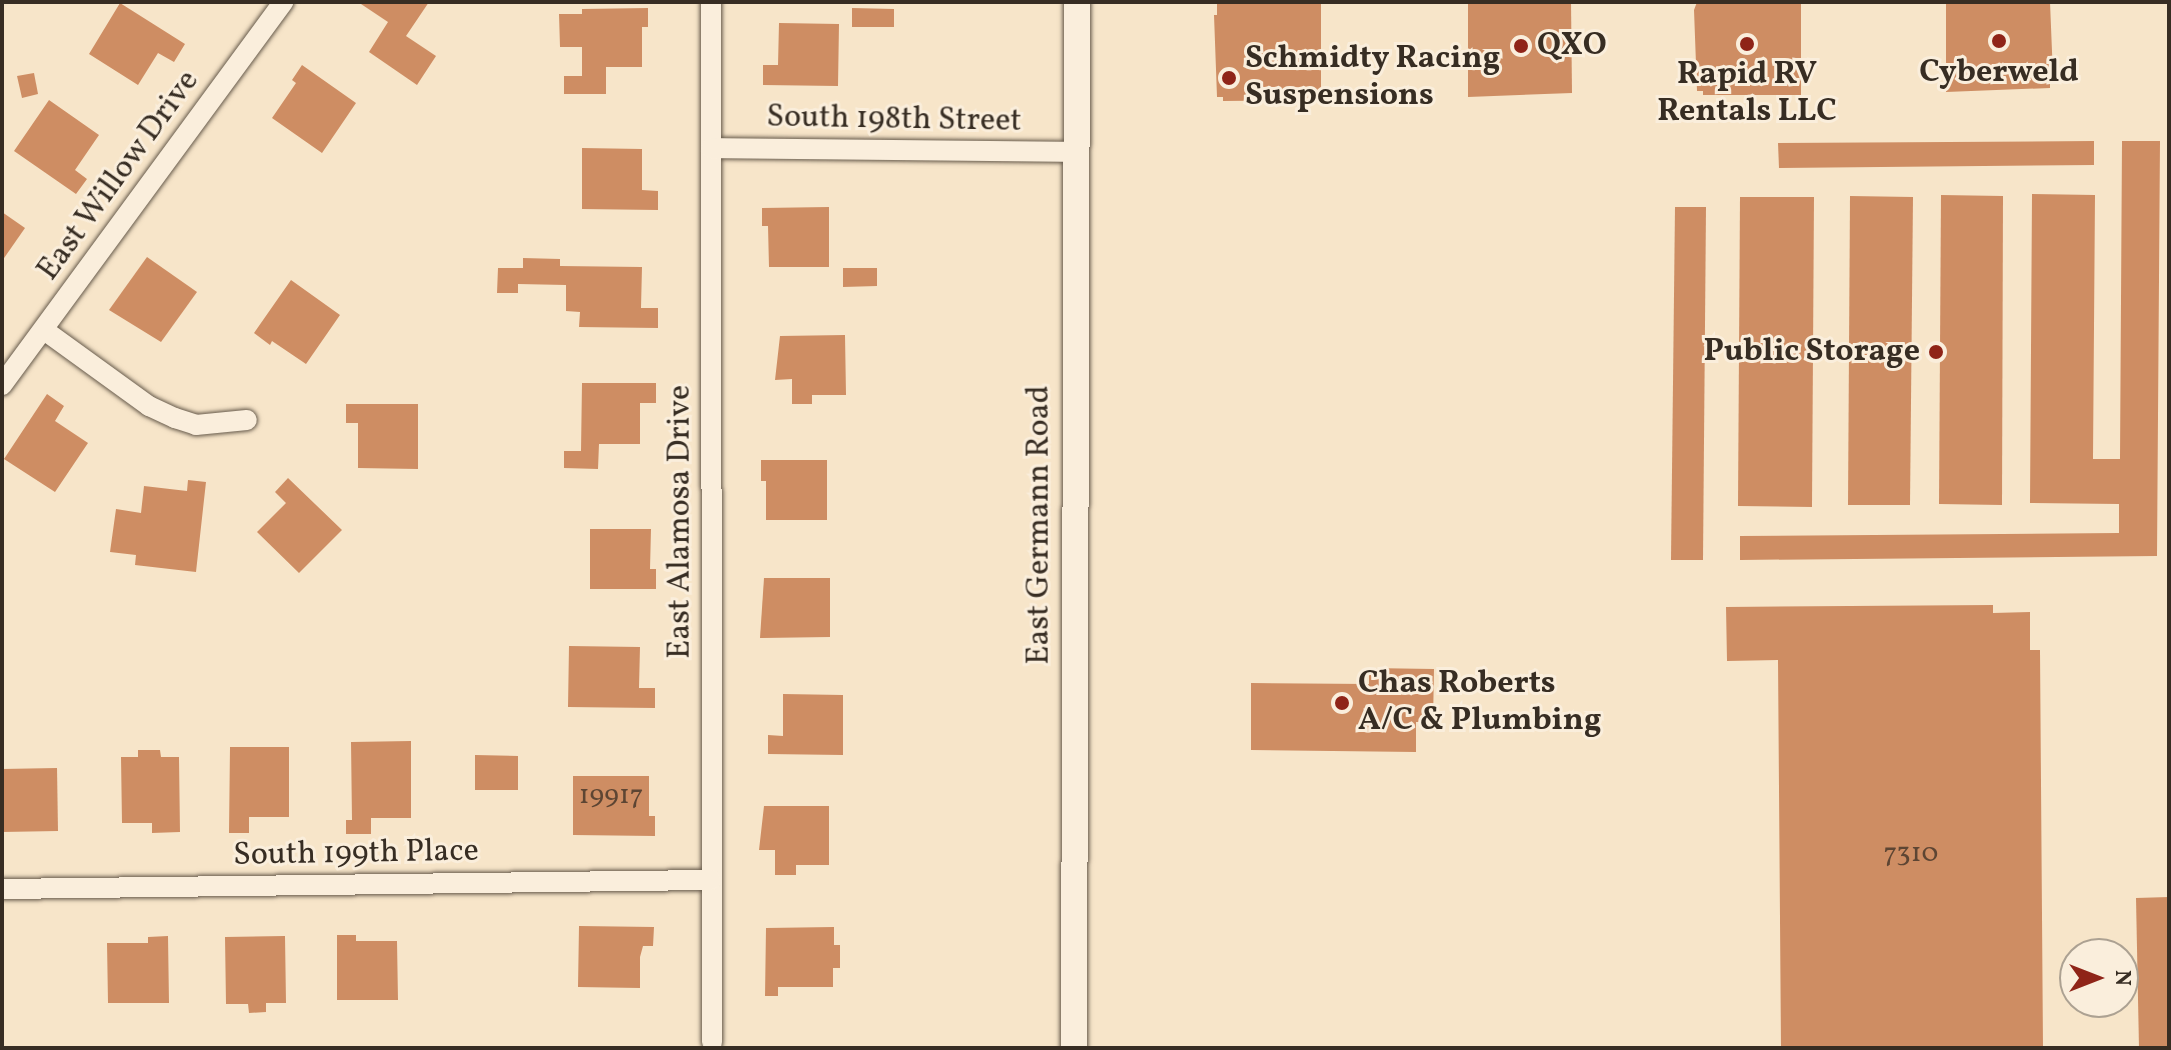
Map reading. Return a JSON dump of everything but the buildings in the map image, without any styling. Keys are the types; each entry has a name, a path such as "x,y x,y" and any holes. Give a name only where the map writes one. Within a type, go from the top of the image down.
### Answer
{"street":[{"name":"East Willow Drive","path":"2,385 283,2"},
{"name":"East Alamosa Drive","path":"711,2 712,1042"},
{"name":"East Germann Road","path":"1074,1048 1077,2"},
{"name":"South 198th Street","path":"711,148 1076,152"},
{"path":"44,330 149,406 175,418 196,425 247,420"},
{"name":"South 199th Place","path":"2,889 711,880"}],"place":[{"name":"Cyberweld","path":"1999,41"},
{"name":"Rapid RV Rentals LLC","path":"1747,44"},
{"name":"QXO","path":"1521,46"},
{"name":"Schmidty Racing Suspensions","path":"1229,78"},
{"name":"Public Storage","path":"1936,352"},
{"name":"Chas Roberts A/C & Plumbing","path":"1342,703"}]}
